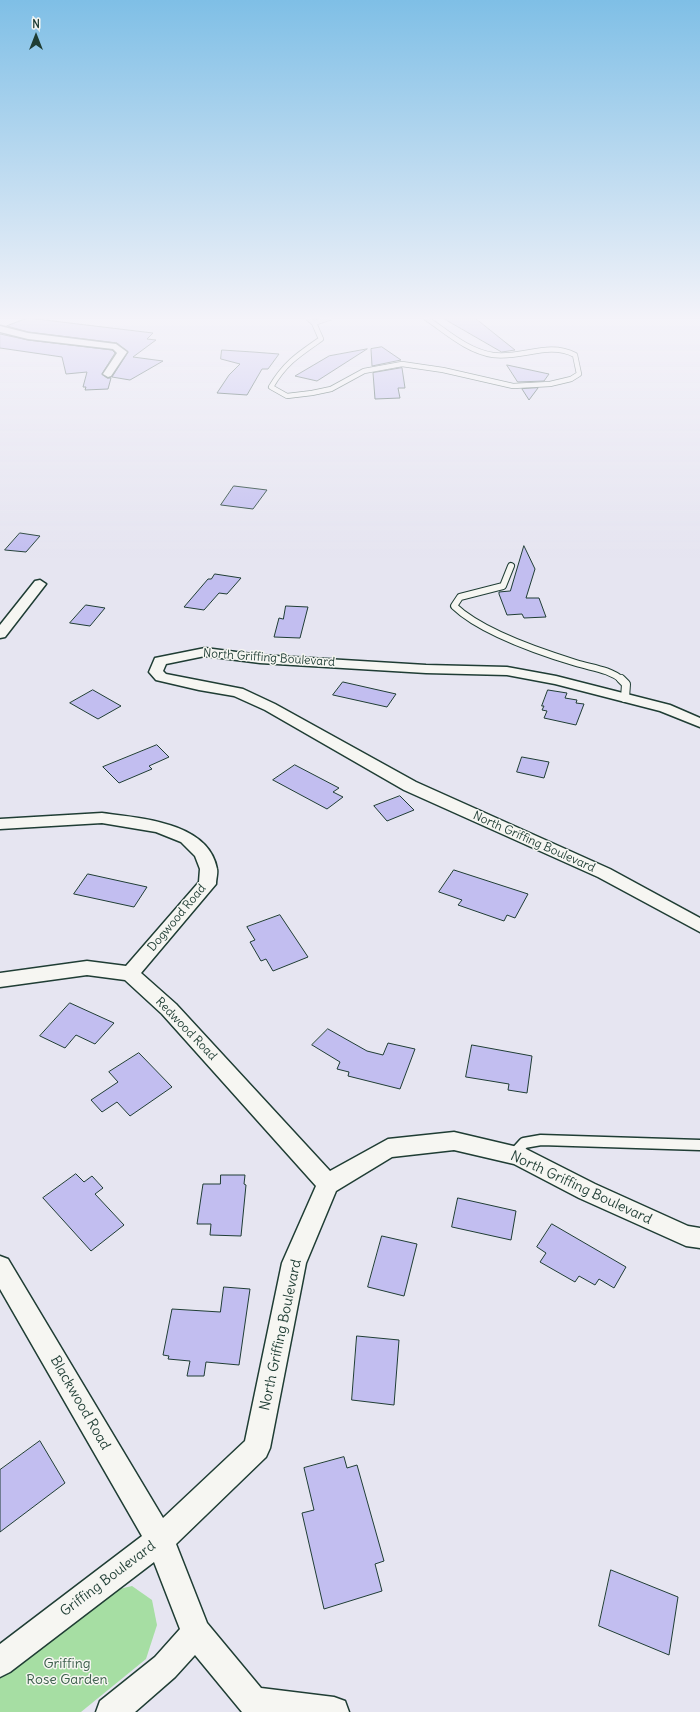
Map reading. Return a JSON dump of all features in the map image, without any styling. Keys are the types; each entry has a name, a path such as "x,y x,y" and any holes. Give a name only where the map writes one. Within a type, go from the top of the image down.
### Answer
{"street":[{"path":"0,634 40,584"},
{"name":"North Griffing Boulevard","path":"700,723 665,708 556,680 507,671 426,669 268,659 204,652 160,661 156,672 161,677 199,686 238,692 264,704 410,786 604,873 700,926"},
{"name":"Dogwood Road","path":"0,824 102,818 159,827 187,838 202,853 209,870 207,884 183,910 130,974"},
{"path":"0,980 87,968 130,974"},
{"name":"Redwood Road","path":"130,974 169,1009 328,1184"},
{"name":"North Griffing Boulevard","path":"160,1540 258,1448 294,1263 328,1184 388,1148 454,1141 513,1155 686,1236 700,1238"},
{"name":"Blackwood Road","path":"0,1267 160,1540"},
{"name":"Griffing Boulevard","path":"0,1662 160,1540 196,1633 253,1702 334,1712"},
{"path":"111,1712 165,1667 196,1633"}],"lane":[{"path":"511,566 504,586 460,597 454,606 458,612 469,619 536,650 616,675 626,684 626,698"},
{"path":"513,1155 524,1143 541,1140 700,1145"}],"green space":[{"name":"Griffing Rose Garden","path":"132,1586 152,1600 157,1625 146,1659 81,1712 0,1712 0,1675 106,1592"}],"building":[{"path":"375,398 400,398 375,399"},
{"path":"234,486 267,490 253,509 221,505"},
{"path":"20,533 40,536 26,552 5,550"},
{"path":"524,546 535,569 526,598 539,598 546,617 524,618 522,614 507,615 499,594 499,592 510,591"},
{"path":"215,574 241,578 227,594 219,593 204,610 184,607 208,579 211,579"},
{"path":"86,605 105,608 90,626 70,623"},
{"path":"286,606 308,607 300,638 274,637 279,618 283,619"},
{"path":"343,682 396,694 387,707 333,695"},
{"path":"93,690 121,706 98,719 70,703"},
{"path":"548,690 567,693 565,698 577,700 576,703 584,704 576,725 544,718 547,711 542,710 544,706 542,706"},
{"path":"157,745 169,757 149,766 152,769 119,783 103,767"},
{"path":"522,757 549,762 544,778 517,772"},
{"path":"295,765 339,788 333,792 343,797 327,809 273,780"},
{"path":"400,796 414,810 387,821 374,806"},
{"path":"454,870 528,894 515,918 507,915 504,921 458,905 462,900 439,892"},
{"path":"88,874 147,887 134,907 74,894"},
{"path":"280,915 308,957 273,971 266,959 261,961 250,942 255,940 247,927"},
{"path":"70,1003 114,1023 95,1044 76,1035 65,1048 40,1036"},
{"path":"328,1029 367,1051 383,1055 388,1043 415,1049 400,1089 348,1076 349,1072 337,1069 340,1062 312,1045"},
{"path":"472,1045 532,1056 527,1093 508,1090 509,1084 466,1077"},
{"path":"139,1053 172,1087 130,1116 117,1102 102,1112 91,1100 118,1082 109,1072"},
{"path":"76,1174 84,1182 92,1176 103,1188 95,1194 124,1225 91,1251 43,1198"},
{"path":"221,1175 245,1175 244,1184 246,1185 241,1236 210,1235 211,1224 197,1224 203,1184 220,1184"},
{"path":"458,1198 516,1211 511,1240 452,1227"},
{"path":"552,1224 626,1267 614,1288 599,1279 595,1285 579,1276 575,1282 540,1262 546,1253 537,1247"},
{"path":"382,1236 417,1244 404,1296 368,1287"},
{"path":"224,1287 250,1289 239,1365 206,1362 204,1376 187,1376 190,1361 168,1359 169,1356 163,1355 172,1309 220,1312"},
{"path":"357,1336 399,1340 394,1405 352,1400"},
{"path":"40,1441 65,1483 0,1532 0,1470"},
{"path":"344,1457 347,1468 357,1465 384,1561 375,1564 382,1591 324,1609 302,1513 314,1510 304,1468"},
{"path":"611,1570 678,1597 669,1655 599,1626"}]}
